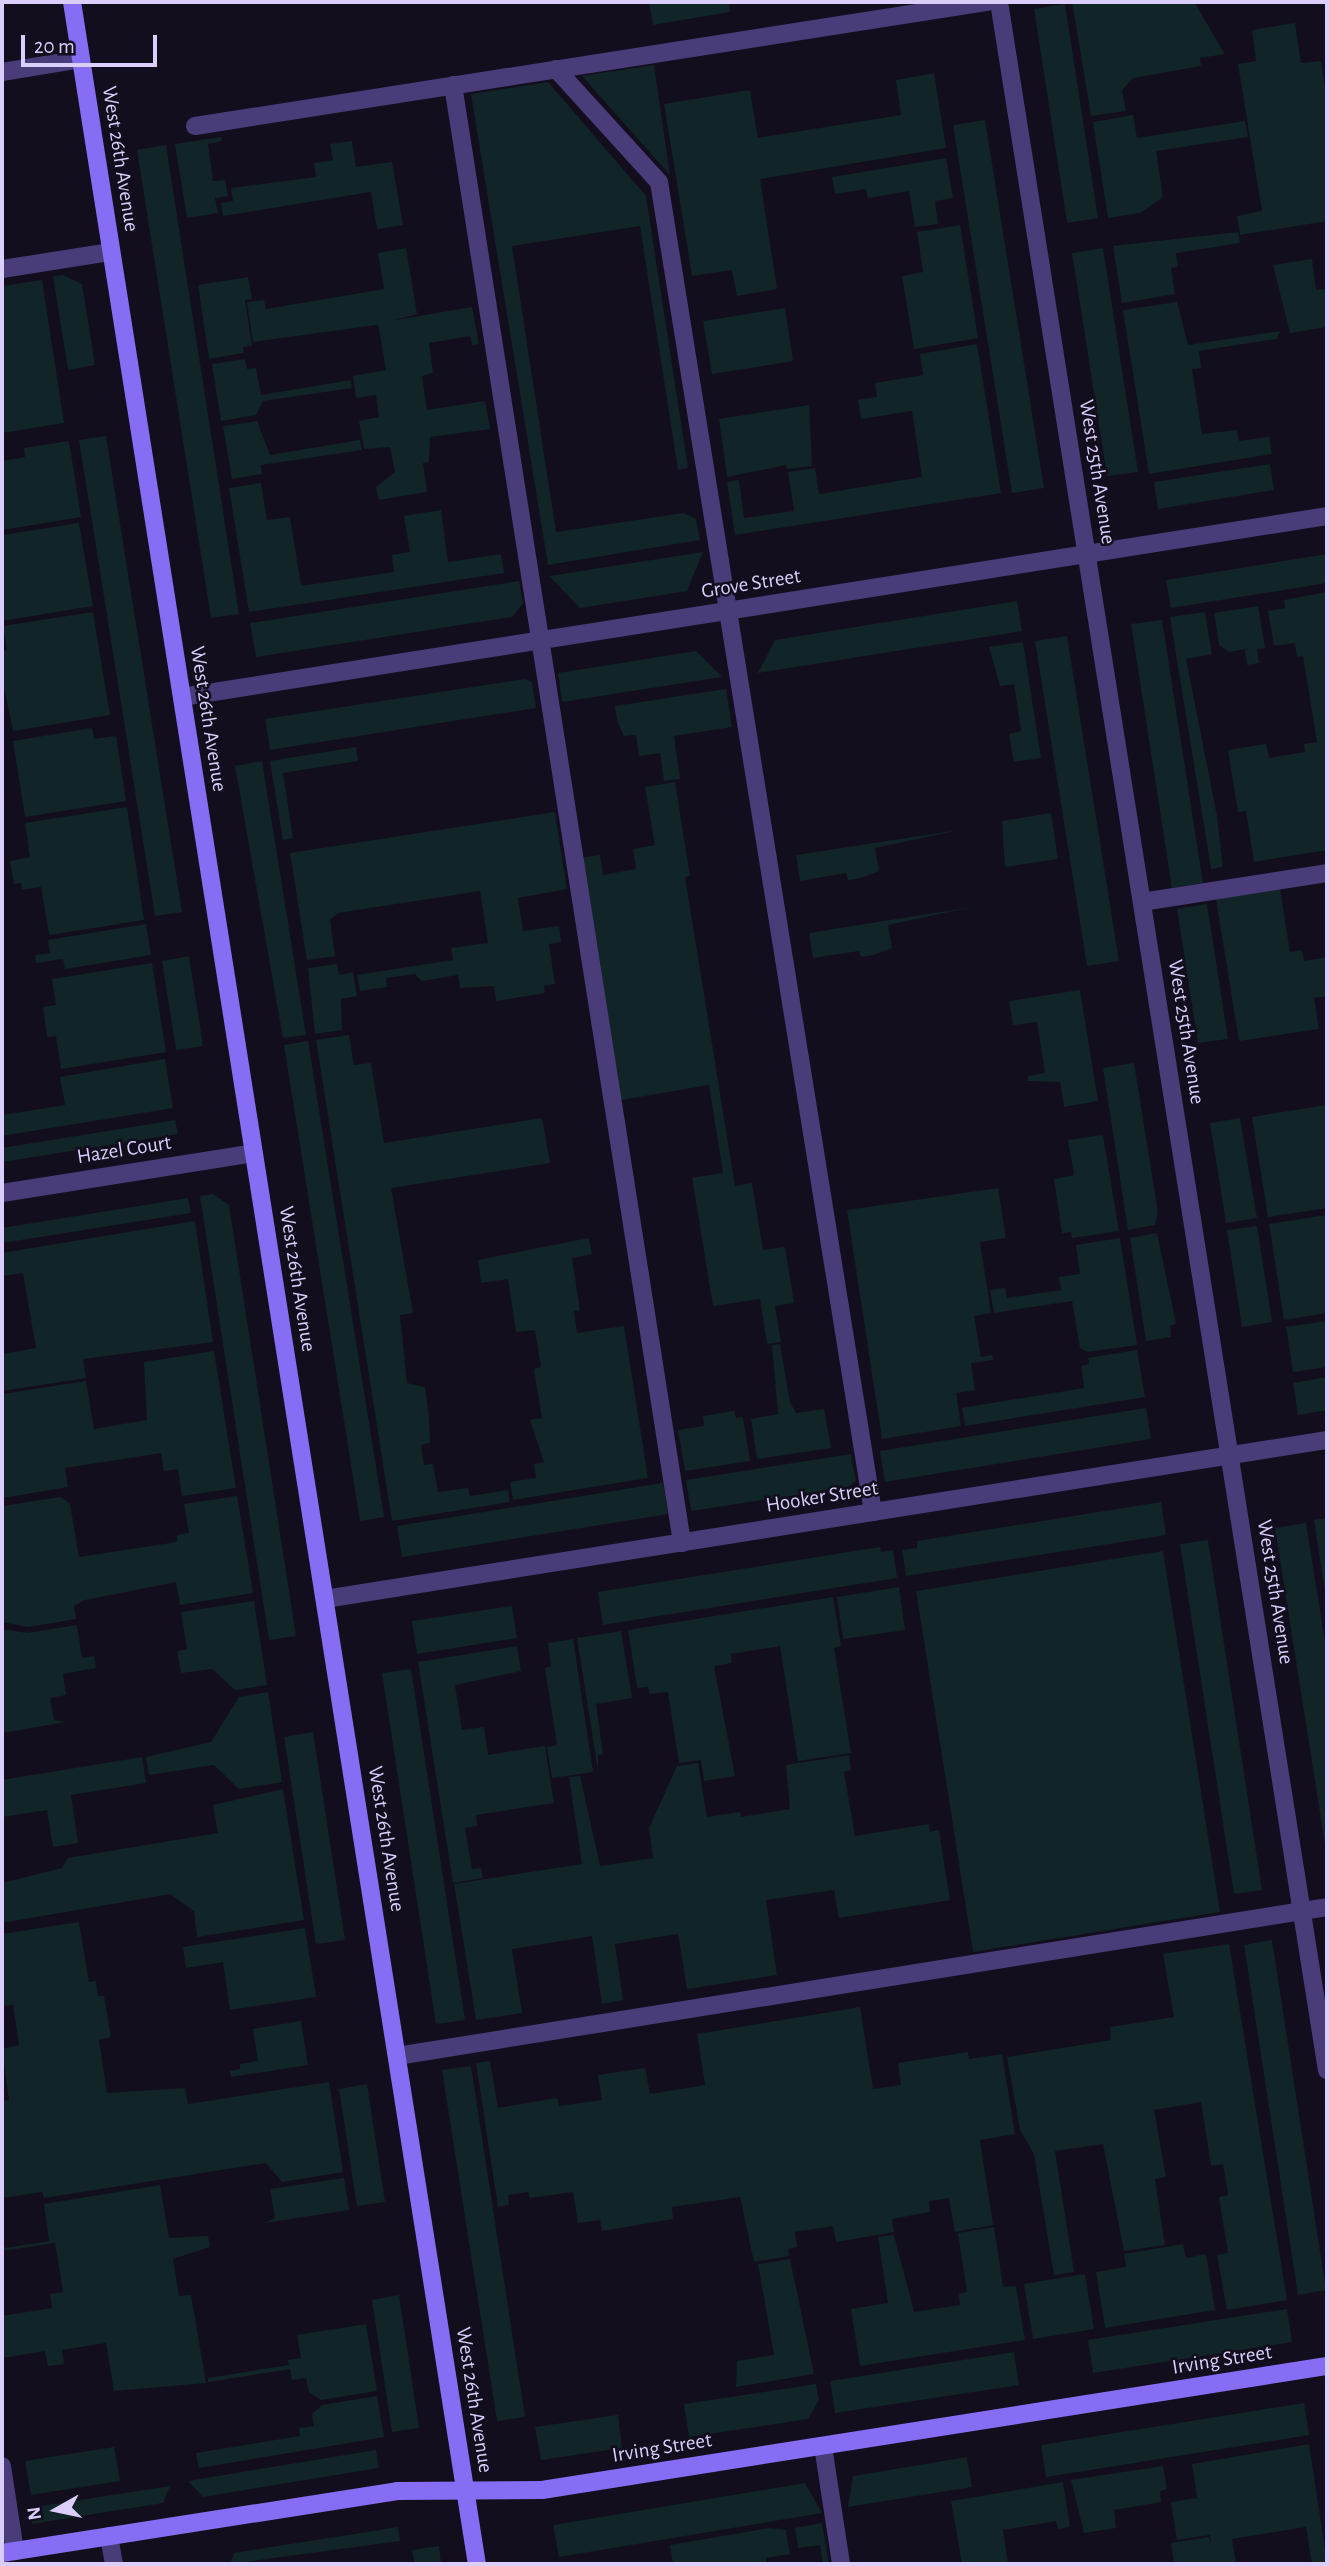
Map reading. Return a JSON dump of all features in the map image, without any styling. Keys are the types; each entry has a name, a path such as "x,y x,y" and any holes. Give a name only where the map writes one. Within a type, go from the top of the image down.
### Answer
{"street":[{"name":"West 26th Avenue","path":"72,2 477,2564"},
{"path":"195,126 988,2"},
{"name":"West 25th Avenue","path":"999,2 1327,2070"},
{"path":"2,72 81,59"},
{"path":"556,69 659,182 873,1512"},
{"path":"453,85 682,1543"},
{"path":"2,269 111,252"},
{"name":"Grove Street","path":"182,697 1327,516"},
{"path":"1142,902 1327,873"},
{"name":"Hazel Court","path":"2,1193 254,1153"},
{"name":"Hooker Street","path":"325,1599 1327,1440"},
{"path":"397,2056 1327,1907"},
{"name":"Irving Street","path":"8,2552 397,2491 542,2490 1327,2366"},
{"path":"823,2446 841,2564"},
{"path":"2,2466 8,2552"},
{"path":"109,2536 114,2564"}],"green space":[{"path":"649,2 729,2 730,12 653,25"},
{"path":"1072,2 1194,2 1225,54 1200,58 1201,66 1133,78 1122,90 1126,111 1091,116"},
{"path":"1065,4 1098,218 1067,223 1034,9"},
{"path":"1295,23 1301,63 1321,61 1327,101 1327,221 1240,235 1237,216 1262,211 1238,64 1256,61 1252,30"},
{"path":"654,65 670,175 582,76"},
{"path":"934,73 946,148 760,179 777,289 737,296 732,270 692,276 664,104 750,90 758,138 901,115 896,80"},
{"path":"548,82 646,196 688,468 678,470 640,226 512,246 556,532 684,513 696,519 700,540 548,565 471,94"},
{"path":"1133,115 1137,138 1245,121 1248,137 1156,151 1163,197 1140,213 1108,218 1093,122"},
{"path":"985,120 1044,488 1012,493 953,125"},
{"path":"221,137 222,141 208,144 213,181 225,180 228,196 215,198 218,213 187,218 175,144"},
{"path":"352,141 356,167 392,162 403,225 377,229 371,192 223,216 221,203 233,201 231,188 316,177 314,163 333,160 330,144"},
{"path":"166,145 239,614 211,618 137,150"},
{"path":"946,158 953,198 935,201 938,224 915,227 909,191 868,198 866,189 835,194 832,177"},
{"path":"960,225 978,338 914,349 902,276 923,272 917,232"},
{"path":"1238,232 1240,243 1176,253 1178,267 1171,268 1175,294 1122,303 1113,246"},
{"path":"406,248 417,314 376,325 253,342 247,302 264,300 266,309 384,289 378,253"},
{"path":"1103,248 1138,472 1107,476 1072,253"},
{"path":"1312,259 1316,290 1327,289 1327,327 1290,333 1273,265"},
{"path":"63,275 82,284 95,365 68,370 53,276"},
{"path":"248,277 252,299 245,300 252,346 243,347 244,353 209,359 198,285"},
{"path":"42,280 64,423 2,433 2,286"},
{"path":"1177,302 1188,345 1281,331 1276,339 1199,351 1201,368 1192,369 1202,434 1237,430 1239,441 1269,437 1272,454 1149,474 1123,310"},
{"path":"472,307 479,344 472,345 470,336 429,343 433,373 422,376 427,410 485,401 490,429 430,437 429,462 423,463 427,492 379,500 376,487 395,472 390,447 364,449 359,421 379,417 376,395 356,398 353,376 386,370 378,323"},
{"path":"785,308 793,361 712,374 703,321"},
{"path":"977,344 1001,493 735,535 727,482 739,480 744,518 794,511 788,472 815,468 819,494 922,477 912,411 861,419 858,400 877,397 875,383 923,375 920,354"},
{"path":"245,359 247,369 256,368 261,395 351,380 352,388 263,401 256,415 221,421 212,364"},
{"path":"809,405 812,466 787,469 786,465 727,477 719,419"},
{"path":"257,421 270,455 360,440 362,450 261,465 262,474 232,479 223,426"},
{"path":"106,436 182,912 155,916 79,440"},
{"path":"69,441 81,517 2,530 2,461 25,457 24,448"},
{"path":"1270,464 1274,490 1158,509 1154,482"},
{"path":"261,483 267,520 290,517 301,586 394,572 392,555 410,552 404,516 441,510 448,562 501,554 504,573 249,612 229,488"},
{"path":"79,523 93,606 2,621 2,535"},
{"path":"703,552 687,591 580,608 549,576"},
{"path":"1327,554 1327,583 1171,608 1166,580"},
{"path":"519,581 523,603 512,617 256,657 250,623"},
{"path":"1327,592 1327,850 1254,862 1246,811 1238,812 1228,750 1266,744 1269,758 1305,752 1304,744 1317,742 1303,656 1297,657 1295,643 1274,646 1268,611 1285,608 1284,600"},
{"path":"1017,601 1022,631 758,673 775,640"},
{"path":"1258,606 1265,648 1257,649 1259,663 1247,665 1245,649 1229,652 1219,645 1214,613"},
{"path":"93,612 110,715 13,731 2,679 2,651 7,650 3,626"},
{"path":"1205,612 1212,654 1186,659 1217,816 1223,867 1211,869 1170,617"},
{"path":"1162,620 1203,883 1172,888 1131,624"},
{"path":"1067,636 1119,961 1087,966 1035,641"},
{"path":"1023,642 1041,758 1014,762 1009,734 1021,731 1014,684 1000,686 989,647"},
{"path":"696,651 722,677 562,702 558,673"},
{"path":"525,679 532,682 536,708 270,750 265,719"},
{"path":"726,689 732,727 674,736 680,779 664,781 660,753 639,756 636,735 624,736 617,721 615,706"},
{"path":"92,728 94,739 116,736 126,801 25,817 13,741"},
{"path":"356,747 358,761 283,773 293,838 283,840 270,761"},
{"path":"262,761 306,1035 283,1038 235,766"},
{"path":"675,782 690,876 685,877 735,1186 752,1183 763,1250 785,1247 794,1303 775,1306 781,1342 767,1344 760,1299 713,1306 692,1178 723,1173 709,1085 621,1100 581,858 600,855 603,875 636,869 633,849 655,845 645,787"},
{"path":"127,807 144,920 49,935 41,887 22,890 21,883 14,884 10,861 30,857 25,823"},
{"path":"555,812 567,889 518,898 523,931 559,926 561,942 549,944 555,984 544,986 545,993 496,1001 494,986 460,988 458,975 422,981 415,974 386,978 387,987 360,991 357,975 453,960 451,948 488,943 480,891 338,913 330,920 335,956 307,960 290,853"},
{"path":"1051,813 1058,859 1005,867 1002,821"},
{"path":"959,830 875,848 879,871 861,878 848,880 846,873 800,881 796,855"},
{"path":"1280,889 1290,952 1302,950 1304,961 1327,957 1327,996 1314,998 1319,1029 1239,1041 1216,899"},
{"path":"1207,904 1228,1039 1198,1043 1177,909"},
{"path":"972,907 888,925 892,948 873,955 861,957 859,951 813,958 809,933"},
{"path":"146,924 151,955 65,969 63,959 36,963 35,955 50,953 48,940"},
{"path":"189,956 203,1046 176,1050 162,961"},
{"path":"152,963 166,1052 61,1069 56,1036 47,1037 43,1007 56,1005 52,979"},
{"path":"337,964 339,975 353,972 357,996 341,999 342,1030 315,1034 308,968"},
{"path":"1080,990 1098,1101 1064,1107 1060,1082 1028,1081 1028,1076 1045,1073 1037,1022 1013,1025 1009,1001"},
{"path":"349,1035 354,1065 371,1063 384,1143 542,1118 550,1163 391,1188 413,1313 400,1315 407,1383 425,1387 429,1416 430,1443 421,1445 424,1465 433,1464 438,1492 468,1488 470,1496 508,1490 510,1502 392,1521 316,1040"},
{"path":"308,1041 384,1517 360,1521 284,1045"},
{"path":"165,1059 173,1108 2,1136 2,1115 65,1105 60,1077"},
{"path":"1134,1063 1158,1212 1155,1225 1128,1230 1103,1068"},
{"path":"1327,1105 1327,1208 1268,1217 1252,1117"},
{"path":"1240,1118 1257,1218 1226,1223 1210,1123"},
{"path":"175,1120 178,1134 2,1162 2,1148"},
{"path":"1103,1135 1119,1231 1072,1238 1071,1232 1062,1233 1054,1179 1074,1175 1068,1140"},
{"path":"998,1188 1006,1238 980,1242 991,1313 974,1316 981,1357 992,1355 993,1360 971,1363 975,1390 956,1393 961,1426 882,1439 847,1210"},
{"path":"213,1194 229,1205 296,1636 269,1640 200,1196"},
{"path":"188,1198 191,1213 2,1243 2,1228"},
{"path":"1327,1215 1327,1313 1284,1320 1269,1224"},
{"path":"195,1221 213,1342 83,1359 86,1378 2,1391 2,1354 36,1348 23,1273 2,1276 2,1253"},
{"path":"1257,1226 1272,1322 1242,1327 1227,1230"},
{"path":"1157,1233 1176,1324 1170,1326 1171,1337 1146,1341 1130,1238"},
{"path":"589,1238 592,1254 572,1258 580,1310 574,1311 577,1333 624,1326 648,1478 513,1500 510,1482 536,1478 534,1464 544,1462 530,1420 542,1418 534,1369 541,1367 535,1330 516,1332 508,1279 481,1283 478,1260"},
{"path":"1120,1238 1137,1345 1087,1352 1080,1348 1072,1301 994,1313 990,1290 1005,1288 1007,1298 1061,1290 1059,1277 1080,1274 1076,1245"},
{"path":"1327,1321 1327,1367 1293,1372 1286,1327"},
{"path":"780,1344 790,1402 796,1413 824,1409 831,1448 757,1459 751,1419 778,1414 772,1345"},
{"path":"1137,1350 1145,1397 965,1426 962,1408 1084,1388 1081,1366 1089,1364 1088,1358"},
{"path":"214,1351 236,1488 182,1496 178,1469 164,1471 161,1453 65,1468 68,1487 2,1498 2,1394 86,1381 94,1429 147,1420 144,1362"},
{"path":"1327,1377 1327,1410 1298,1415 1293,1383"},
{"path":"1146,1408 1151,1439 885,1482 880,1451"},
{"path":"734,1411 736,1418 743,1417 750,1461 685,1471 678,1430 704,1426 703,1416"},
{"path":"851,1454 856,1481 848,1487 691,1511 686,1480"},
{"path":"663,1483 668,1514 402,1557 397,1526"},
{"path":"237,1496 253,1593 180,1605 176,1582 85,1600 74,1606 76,1619 28,1627 2,1622 2,1506 61,1497 70,1504 79,1557 177,1542 177,1535 189,1533 184,1504"},
{"path":"1161,1502 1166,1535 906,1576 902,1550 917,1548 917,1541"},
{"path":"1327,1518 1327,1605 1314,1520"},
{"path":"1306,1523 1327,1654 1327,1857 1275,1528"},
{"path":"1208,1540 1262,1890 1234,1894 1180,1544"},
{"path":"880,1547 881,1552 893,1550 897,1578 603,1625 598,1592"},
{"path":"1163,1551 1220,1912 973,1952 916,1591"},
{"path":"899,1587 905,1630 843,1639 837,1597"},
{"path":"833,1597 841,1646 834,1648 851,1753 798,1761 780,1646 731,1654 732,1663 714,1666 735,1776 704,1781 701,1760 679,1763 668,1692 650,1694 648,1687 637,1688 628,1630"},
{"path":"254,1601 267,1685 235,1690 212,1669 181,1673 177,1651 187,1649 181,1612"},
{"path":"512,1606 517,1638 417,1654 412,1621"},
{"path":"77,1625 82,1658 94,1656 96,1668 63,1674 66,1695 50,1698 54,1720 66,1722 2,1733 2,1629 27,1633"},
{"path":"621,1631 632,1698 596,1704 603,1754 598,1755 598,1771 577,1638"},
{"path":"573,1639 593,1772 552,1778 547,1747 557,1745 545,1668 551,1666 548,1643"},
{"path":"517,1646 521,1671 455,1685 462,1730 484,1727 488,1755 545,1746 554,1803 476,1815 477,1826 465,1828 472,1869 481,1868 483,1878 453,1883 418,1662"},
{"path":"411,1669 465,2020 436,2024 382,1673"},
{"path":"268,1692 282,1782 239,1789 214,1765 149,1775 146,1757 211,1742 239,1697"},
{"path":"313,1732 345,1940 316,1944 284,1737"},
{"path":"849,1755 851,1770 844,1772 855,1836 929,1824 930,1832 939,1830 950,1900 839,1918 834,1890 766,1900 777,1975 687,1989 678,1934 615,1944 623,2000 602,2004 592,1936 512,1949 522,2013 476,2020 454,1884 582,1864 569,1777 580,1776 600,1866 653,1858 649,1828 677,1766 698,1763 707,1817 740,1812 741,1817 790,1809 786,1765"},
{"path":"142,1757 146,1783 71,1795 78,1843 53,1847 47,1810 2,1817 2,1780"},
{"path":"283,1789 304,1920 197,1937 194,1911 170,1894 2,1923 2,1883 62,1868 68,1858 218,1833 213,1805"},
{"path":"79,1922 89,1982 96,1981 98,1996 104,1996 111,2037 99,2040 107,2093 185,2088 188,2104 329,2082 343,2172 282,2182 266,2163 44,2198 42,2192 2,2198 2,2101 9,2100 2,2049 19,2045 13,2005 2,2006 2,1934"},
{"path":"305,1928 316,1997 230,2010 223,1962 186,1968 183,1947"},
{"path":"1272,1940 1326,2290 1298,2295 1244,1945"},
{"path":"1229,1944 1287,2300 1227,2310 1217,2255 1228,2253 1219,2197 1228,2195 1223,2164 1211,2166 1201,2102 1154,2110 1166,2177 1155,2179 1165,2245 1124,2251 1103,2144 1055,2151 1074,2272 1054,2275 1034,2154 1020,2130 1007,2057 1111,2040 1110,2027 1174,2017 1163,1954"},
{"path":"860,2007 873,2089 901,2085 898,2063 968,2052 969,2059 1002,2054 1015,2134 980,2140 993,2225 955,2232 949,2198 929,2201 930,2212 892,2219 894,2232 836,2242 833,2226 795,2232 797,2247 788,2249 789,2256 754,2262 740,2197 672,2207 673,2219 602,2231 600,2220 578,2223 573,2192 530,2198 528,2192 508,2195 509,2205 498,2207 476,2063 490,2061 498,2108 557,2098 559,2106 602,2100 598,2075 645,2068 650,2094 705,2085 697,2034"},
{"path":"301,2021 308,2065 231,2077 230,2071 240,2069 240,2064 258,2061 253,2029"},
{"path":"471,2066 525,2417 497,2421 442,2070"},
{"path":"367,2084 385,2202 357,2206 339,2089"},
{"path":"344,2178 349,2210 264,2223 275,2218 270,2189"},
{"path":"160,2185 169,2238 208,2236 210,2247 173,2259 179,2296 191,2295 206,2383 114,2391 106,2343 62,2350 64,2364 48,2366 45,2351 2,2358 2,2316 52,2308 50,2294 63,2292 55,2243 2,2251 2,2240 5,2248 49,2241 44,2204"},
{"path":"994,2227 1003,2287 1016,2286 1025,2340 860,2366 851,2309 888,2303 878,2237 894,2235 914,2312 960,2305 959,2294 967,2292 958,2233"},
{"path":"1183,2244 1186,2258 1206,2254 1215,2310 1105,2328 1096,2272 1126,2267 1124,2254"},
{"path":"790,2259 814,2374 736,2387 737,2361 774,2355 758,2264"},
{"path":"1085,2274 1094,2329 1033,2339 1024,2284"},
{"path":"399,2295 419,2428 392,2432 372,2300"},
{"path":"1287,2309 1292,2342 1093,2373 1088,2340"},
{"path":"366,2324 377,2391 321,2400 309,2392 306,2378 292,2380 290,2369 208,2382 208,2378 289,2365 288,2360 301,2358 297,2335"},
{"path":"1014,2352 1019,2385 835,2413 830,2381"},
{"path":"816,2384 819,2400 808,2419 689,2437 684,2404"},
{"path":"377,2396 384,2437 199,2468 196,2453 300,2436 299,2428 314,2426 312,2414 322,2405"},
{"path":"1304,2403 1309,2435 1046,2477 1041,2445"},
{"path":"618,2415 622,2448 541,2460 535,2427"},
{"path":"1309,2444 1327,2562 1312,2564 1306,2527 1232,2539 1236,2564 1174,2564 1171,2543 1209,2537 1211,2543 1210,2535 1177,2540 1171,2502 1197,2498 1192,2464"},
{"path":"114,2447 120,2481 31,2495 25,2461"},
{"path":"376,2450 379,2468 203,2497 188,2481"},
{"path":"967,2457 972,2487 848,2507 853,2476"},
{"path":"1163,2466 1167,2489 1160,2491 1161,2502 1114,2510 1116,2528 1084,2533 1071,2480"},
{"path":"1063,2482 1070,2527 1058,2529 1056,2521 1003,2530 1008,2564 962,2564 951,2501"},
{"path":"805,2483 822,2513 559,2557 553,2525"},
{"path":"170,2486 163,2503 32,2524 29,2508"},
{"path":"822,2523 829,2564 823,2564 820,2545 798,2548 795,2528"},
{"path":"398,2527 400,2541 230,2564 234,2553"},
{"path":"770,2528 786,2530 790,2554 766,2558 767,2564 673,2564 670,2545"},
{"path":"439,2546 441,2564 415,2564 412,2550"}]}
